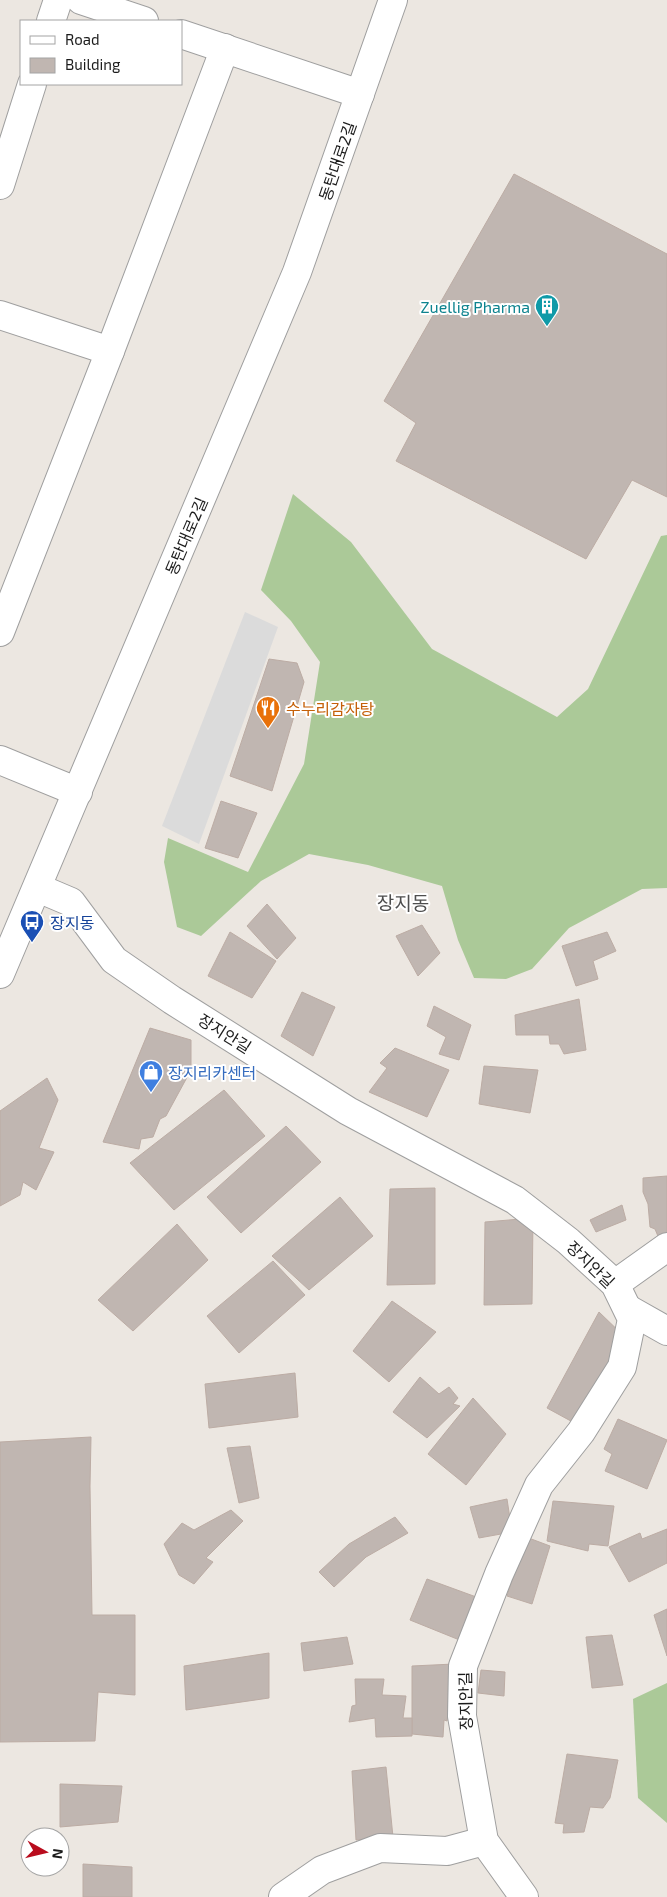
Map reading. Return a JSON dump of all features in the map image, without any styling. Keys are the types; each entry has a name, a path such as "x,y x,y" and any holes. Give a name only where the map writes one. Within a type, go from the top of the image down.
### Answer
{"street":[{"path":"52,20 58,0"},
{"path":"81,0 141,20"},
{"name":"동탄대로2길","path":"0,974 298,272 393,0"},
{"path":"182,34 360,94"},
{"path":"0,632 110,351 225,48"},
{"path":"0,185 32,85"},
{"path":"0,315 110,351"},
{"path":"0,760 78,792"},
{"name":"장지안길","path":"38,888 71,902 114,960 172,1000 348,1111 515,1200 568,1241 615,1284 628,1309 632,1319 622,1368 581,1432 539,1485 499,1574 463,1666 462,1716 484,1841 524,1897"},
{"path":"615,1284 667,1247"},
{"path":"628,1309 667,1331"},
{"path":"283,1897 322,1870 380,1848 447,1851 484,1841"}],"green space":[{"path":"293,494 351,542 432,649 557,717 588,689 661,536 667,535 667,888 642,889 569,928 532,969 506,979 474,978 458,940 442,886 368,865 309,854 261,881 201,936 177,927 164,862 168,838 248,872 304,764 320,662 291,621 261,590"},
{"path":"667,1683 667,1823 638,1798 633,1699"}],"shaded area":[{"path":"245,612 278,627 199,844 162,826"}],"building":[{"name":"Zuellig Pharma","path":"514,174 667,254 667,497 632,480 586,559 396,461 416,423 384,401"},
{"name":"수누리감자탕","path":"269,659 297,663 304,682 272,791 230,776"},
{"path":"221,801 257,813 238,858 205,848"},
{"path":"267,904 296,938 277,959 247,926"},
{"path":"422,925 440,953 418,976 396,936"},
{"path":"230,932 276,961 252,998 208,976"},
{"path":"607,932 616,951 593,961 598,979 576,986 562,946"},
{"path":"302,992 335,1007 313,1056 281,1036"},
{"path":"579,999 586,1050 564,1054 559,1044 550,1044 549,1035 516,1035 515,1015"},
{"path":"434,1006 471,1025 459,1060 439,1054 446,1037 427,1026"},
{"name":"장지리카센터","path":"150,1028 191,1040 191,1070 166,1116 160,1119 153,1137 141,1139 139,1149 103,1142"},
{"path":"395,1048 449,1070 427,1117 369,1092 387,1068 380,1063"},
{"path":"484,1066 538,1070 530,1113 479,1104"},
{"path":"47,1078 58,1100 39,1148 54,1152 36,1190 23,1182 20,1195 0,1206 0,1111"},
{"path":"224,1090 265,1136 174,1210 130,1163"},
{"path":"286,1126 321,1162 241,1233 207,1197"},
{"path":"667,1176 667,1238 660,1241 655,1229 650,1227 648,1204 643,1192 643,1178"},
{"path":"435,1188 435,1284 387,1285 390,1189"},
{"path":"340,1197 373,1236 309,1290 272,1256"},
{"path":"622,1205 626,1220 596,1232 590,1220"},
{"path":"533,1218 532,1304 484,1305 485,1222"},
{"path":"177,1224 208,1260 133,1331 98,1300"},
{"path":"273,1261 305,1295 239,1353 207,1316"},
{"path":"392,1301 436,1332 389,1382 353,1351"},
{"path":"599,1312 628,1340 580,1426 547,1408"},
{"path":"295,1373 298,1417 209,1428 205,1384"},
{"path":"420,1377 439,1394 449,1387 458,1398 453,1404 460,1406 427,1438 393,1412"},
{"path":"473,1398 506,1434 466,1485 428,1454"},
{"path":"618,1419 667,1440 647,1489 605,1471 612,1454 604,1449"},
{"path":"91,1437 92,1615 135,1615 135,1695 98,1692 95,1741 0,1742 0,1442"},
{"path":"250,1446 259,1498 239,1503 227,1448"},
{"path":"507,1499 512,1532 479,1538 470,1507"},
{"path":"553,1501 614,1506 608,1546 589,1544 588,1551 547,1541"},
{"path":"231,1510 243,1521 206,1558 213,1562 194,1584 179,1575 164,1544 182,1523 194,1530"},
{"path":"395,1517 408,1533 366,1557 334,1587 319,1572 349,1544"},
{"path":"667,1529 667,1563 629,1582 609,1547 640,1533 642,1539"},
{"path":"526,1537 550,1546 532,1604 507,1596"},
{"path":"427,1579 479,1598 462,1641 410,1620"},
{"path":"667,1609 667,1656 654,1615"},
{"path":"612,1635 623,1685 592,1688 586,1637"},
{"path":"347,1637 353,1664 304,1671 301,1643"},
{"path":"269,1653 269,1698 186,1710 184,1666"},
{"path":"454,1664 447,1721 444,1720 443,1737 412,1734 412,1666"},
{"path":"481,1670 505,1672 504,1696 478,1693"},
{"path":"355,1679 384,1679 382,1695 406,1696 403,1718 412,1718 412,1736 376,1737 375,1718 349,1722 352,1706 356,1705"},
{"path":"567,1754 618,1760 610,1798 603,1808 590,1807 584,1832 563,1833 564,1824 555,1823"},
{"path":"386,1767 393,1837 356,1840 352,1771"},
{"path":"60,1784 122,1786 118,1822 60,1827"},
{"path":"83,1864 132,1867 132,1897 83,1897"}],"place":[{"name":"Zuellig Pharma","path":"547,327"},
{"name":"수누리감자탕","path":"268,729"},
{"name":"장지동","path":"32,943"},
{"name":"장지리카센터","path":"151,1093"}],"district":[{"name":"장지동","path":"403,902"}]}
